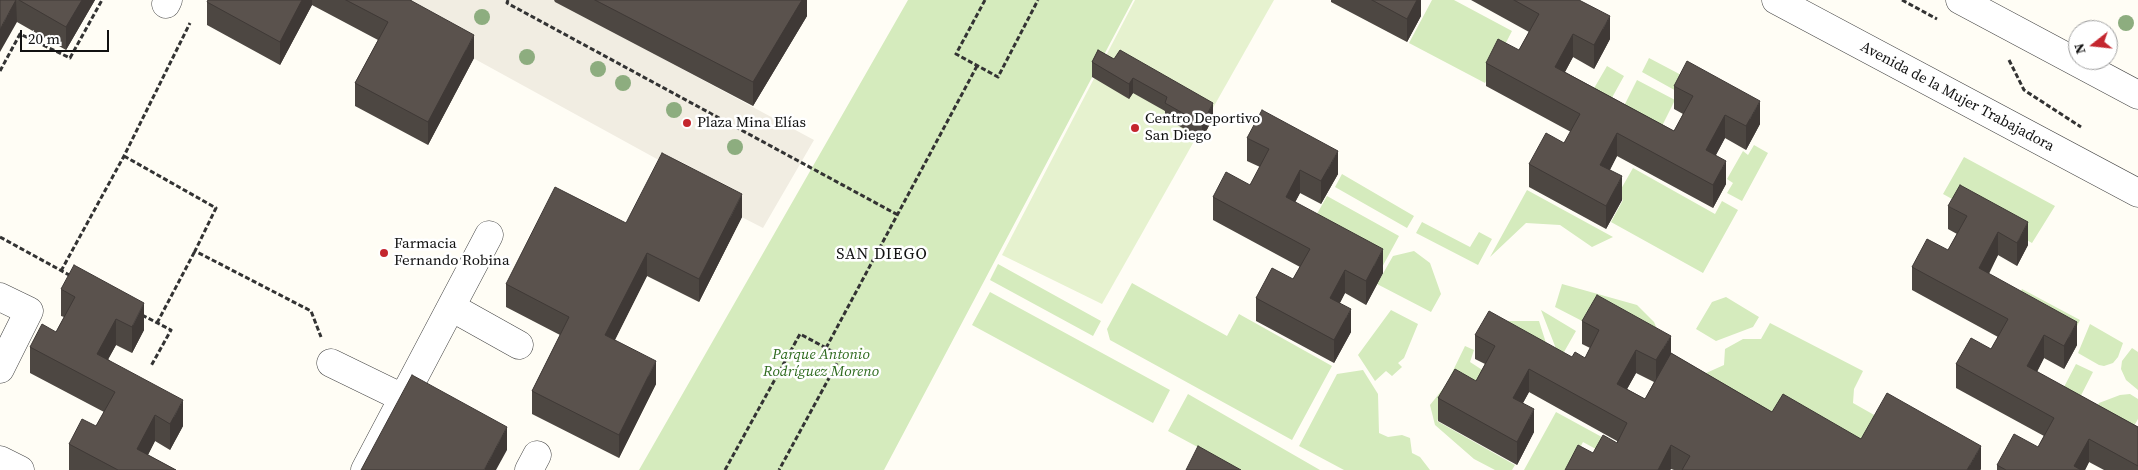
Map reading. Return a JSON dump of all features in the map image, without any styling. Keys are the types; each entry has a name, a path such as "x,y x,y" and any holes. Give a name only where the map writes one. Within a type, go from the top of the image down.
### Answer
{"street":[{"name":"Avenida de la Mujer Trabajadora","path":"1776,0 2138,193"},
{"path":"1960,0 2138,95"},
{"path":"365,470 488,235"},
{"path":"0,297 28,311 0,369"},
{"path":"451,307 519,346"},
{"path":"331,363 403,398"},
{"path":"0,460 20,470"}],"path":[{"path":"0,71 20,34 70,58 102,0"},
{"path":"508,0 507,3 898,215"},
{"path":"985,0 956,54 998,76 1038,0"},
{"path":"1902,0 1938,19"},
{"path":"62,271 124,156 192,18"},
{"path":"2007,57 2024,90 2082,128"},
{"path":"826,348 977,66"},
{"path":"124,156 216,208 157,323"},
{"path":"0,238 79,280"},
{"path":"195,251 311,311 331,363"},
{"path":"140,314 171,330 151,366"},
{"path":"725,470 800,334 840,356 778,470"}],"green space":[{"name":"Parque Antonio Rodríguez Moreno","path":"908,0 1133,0 884,470 639,470"},
{"name":"Centro Deportivo San Diego","path":"1135,0 1274,0 1102,304 1002,255"},
{"path":"1432,0 1454,0 1512,31 1485,83 1409,43"},
{"path":"1649,58 1685,77 1678,92 1642,72"},
{"path":"1607,66 1624,76 1604,112 1586,102"},
{"path":"1637,80 1675,100 1656,138 1618,118"},
{"path":"1754,145 1768,153 1742,201 1727,193 1733,183 1727,179 1743,151 1748,155"},
{"path":"1964,157 2055,206 2032,243 1943,194"},
{"path":"1633,168 1715,214 1722,201 1738,210 1703,273 1611,222 1623,200 1617,196"},
{"path":"1342,174 1414,216 1407,228 1335,187"},
{"path":"1527,190 1613,237 1592,247 1560,225 1526,223 1490,257"},
{"path":"1327,196 1399,236 1380,271 1308,230"},
{"path":"1422,222 1470,247 1479,232 1492,239 1478,265 1416,233"},
{"path":"1414,251 1430,263 1441,294 1431,312 1377,284 1393,256"},
{"path":"998,264 1101,321 1093,336 990,280"},
{"path":"1132,283 1227,336 1239,314 1332,366 1292,440 1110,340 1107,329"},
{"path":"1562,284 1637,305 1654,322 1667,352 1588,324 1555,307"},
{"path":"2022,289 2080,320 2072,336 2014,305"},
{"path":"990,292 1170,390 1153,423 972,325"},
{"path":"1726,297 1759,317 1753,327 1716,341 1696,329 1712,302"},
{"path":"1391,310 1418,324 1404,358 1398,363 1402,367 1392,376 1386,371 1375,381 1358,355"},
{"path":"1541,310 1576,331 1560,359"},
{"path":"1494,321 1539,321 1553,365"},
{"path":"1770,323 1863,371 1854,389 1853,403 1883,420 1861,458 1768,433 1704,374 1724,365 1725,349 1743,339 1761,339"},
{"path":"2090,324 2123,343 2118,357 2113,363 2104,366 2099,365 2078,353"},
{"path":"1465,346 1474,350 1470,362 1487,373 1474,397 1454,387 1437,421 1515,465 1512,470 1495,470 1474,459 1435,425 1430,405 1446,385"},
{"path":"2132,348 2138,352 2138,390 2126,380 2121,369 2122,361"},
{"path":"2076,364 2093,372 2073,411 2064,387"},
{"path":"1363,370 1378,394 1379,433 1388,437 1402,435 1410,438 1412,453 1420,457 1430,470 1344,470 1299,446 1337,374"},
{"path":"1188,394 1320,470 1240,470 1168,431"},
{"path":"2130,394 2138,399 2138,419 2126,440 2090,419 2099,403 2120,395"},
{"path":"1556,412 1622,448 1616,460 1583,442 1568,470 1524,470"}],"shaded area":[{"name":"Plaza Mina Elías","path":"412,0 554,0 814,140 763,228 662,176 666,164 402,19"}],"building":[{"path":"0,0 16,0 0,29"},
{"path":"19,0 82,0 66,27"},
{"path":"208,0 302,0 280,42 207,2"},
{"path":"346,0 410,0 474,35 428,122 355,83 388,22"},
{"path":"595,0 802,0 753,82"},
{"path":"1372,0 1417,0 1407,19"},
{"path":"1514,0 1579,0 1610,16 1594,45 1573,34 1555,67 1674,131 1693,96 1674,86 1687,61 1760,101 1746,126 1725,115 1706,150 1726,161 1713,185 1617,133 1600,165 1622,176 1606,206 1529,164 1546,133 1564,143 1580,114 1486,63 1498,39 1519,50 1539,14"},
{"path":"1098,50 1114,59 1120,50 1213,103 1202,124 1165,103 1167,97 1133,78 1129,84 1092,62"},
{"path":"1262,110 1338,151 1321,181 1300,170 1286,197 1383,249 1366,281 1345,270 1330,298 1351,309 1334,340 1256,298 1272,268 1293,279 1310,249 1213,197 1226,172 1250,185 1269,149 1247,138"},
{"path":"662,153 742,194 699,279 647,253 605,335 656,361 619,435 532,391 569,317 506,284 555,187 626,223"},
{"path":"1960,185 2028,222 2017,243 1998,232 1979,268 2077,322 2064,346 2044,335 2027,366 2138,427 2138,466 2089,439 2074,466 2081,470 2006,470 1997,465 2014,434 2038,447 2054,418 1956,364 1971,338 1991,349 2008,319 1912,267 1927,239 1948,250 1967,216 1948,206"},
{"path":"74,265 144,303 132,327 116,319 97,354 183,400 170,424 155,415 137,449 176,470 118,470 69,444 82,419 96,426 115,392 30,347 42,324 56,332 75,297 61,289"},
{"path":"1597,295 1671,336 1656,360 1636,350 1617,384 1645,399 1671,353 1772,412 1783,394 1861,439 1887,393 1981,446 1967,470 1682,470 1690,456 1671,445 1658,470 1565,470 1578,445 1593,453 1603,435 1617,443 1627,423 1529,369 1513,398 1534,409 1517,442 1438,398 1455,369 1476,381 1495,346 1475,335 1489,311 1572,357 1575,352 1585,358 1599,330 1582,321"},
{"path":"412,375 507,427 484,470 361,470"},
{"path":"1198,446 1241,470 1186,470"}],"place":[{"name":"Plaza Mina Elías","path":"687,123"},
{"name":"Centro Deportivo San Diego","path":"1135,128"},
{"name":"Farmacia Fernando Robina","path":"384,253"}],"district":[{"name":"SAN DIEGO","path":"882,255"}]}
